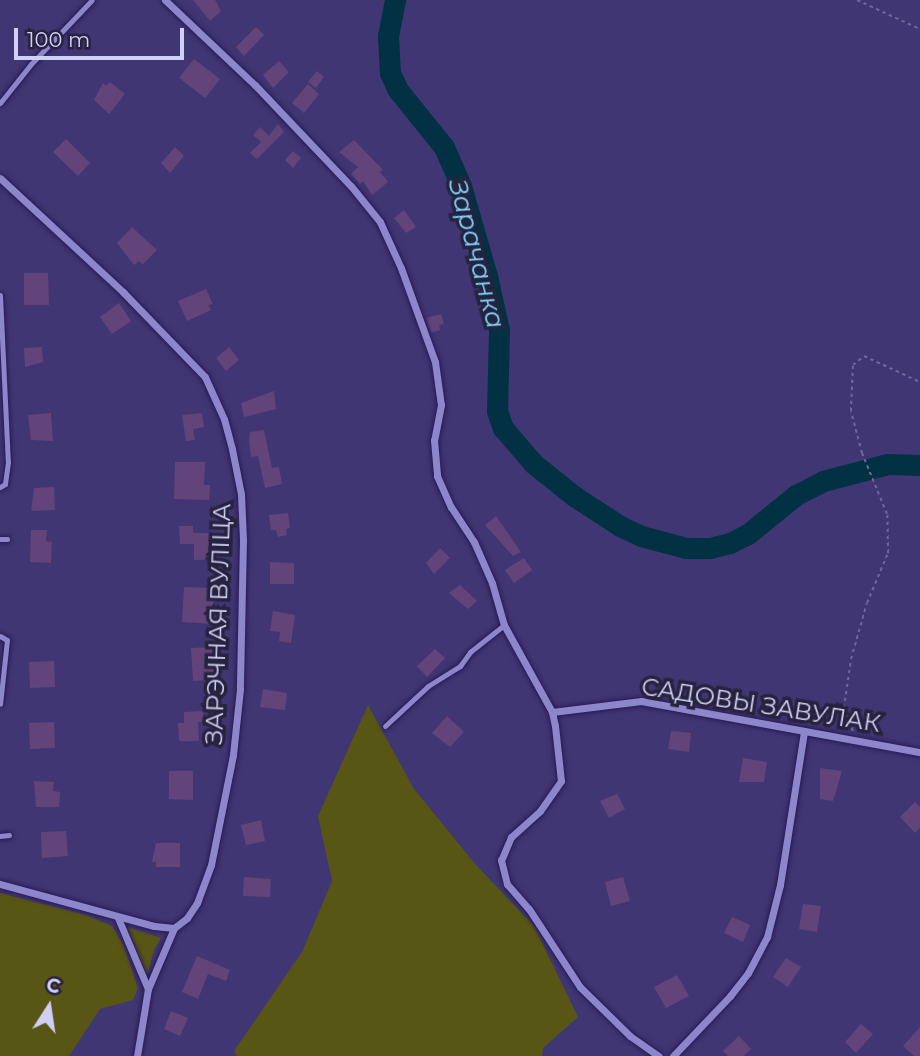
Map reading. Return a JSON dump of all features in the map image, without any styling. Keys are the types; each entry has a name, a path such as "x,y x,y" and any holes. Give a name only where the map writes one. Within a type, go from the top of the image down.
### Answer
{"street":[{"path":"165,0 255,85 351,186 380,222 401,268 435,362 441,405 434,440 437,476 492,583 504,625 552,712 561,780 540,811 511,836 501,860 507,884 528,909 580,987 630,1036 659,1056"},
{"name":"ЗАРЭЧНАЯ ВУЛІЦА","path":"0,178 123,292 205,377 224,419 241,494 243,540 240,689 233,755 211,865 197,903 187,919 174,928 148,989 137,1056"},
{"name":"САДОВЫ ЗАВУЛАК","path":"552,712 641,701 856,738 920,752"},
{"path":"673,1056 730,996 748,973 767,937 780,885 804,731"},
{"path":"0,884 118,918 174,928"},
{"path":"118,918 148,989"}],"lane":[{"path":"0,103 30,64 92,0"},
{"path":"0,295 8,462 5,484 0,487"},
{"path":"386,726 428,686 460,666 470,652 504,625"},
{"path":"0,636 7,640 0,704"},
{"path":"0,836 9,835"}],"path":[{"path":"857,0 920,29"},
{"path":"856,738 844,708 851,659 867,603 888,553 887,514 862,453 851,411 853,365 864,356 920,382"}],"shaded area":[{"path":"368,705 414,789 476,865 534,926 578,1017 543,1048 542,1056 237,1056 234,1051 302,952 332,881 318,816"},
{"path":"0,893 86,915 112,926 123,944 138,988 133,1000 100,1009 69,1056 0,1056"},
{"path":"127,927 161,938 154,950 147,976"}],"building":[{"path":"193,0 215,0 221,11 210,21"},
{"path":"256,27 264,35 244,56 236,47"},
{"path":"194,59 220,79 205,98 179,78"},
{"path":"279,61 289,72 273,88 263,75"},
{"path":"317,71 324,77 316,88 308,82"},
{"path":"110,82 125,94 109,114 94,100 103,83 106,86"},
{"path":"308,84 319,94 304,113 292,103"},
{"path":"278,124 284,132 257,159 250,153 261,142 253,135 260,127 269,136"},
{"path":"66,139 90,163 78,176 53,152"},
{"path":"354,140 383,170 380,172 388,182 372,195 363,181 360,184 351,174 358,167 339,152"},
{"path":"175,147 184,156 170,173 161,163"},
{"path":"293,151 301,158 293,168 285,160"},
{"path":"404,210 416,227 406,233 394,218"},
{"path":"132,227 157,250 143,264 139,261 134,265 117,243"},
{"path":"24,273 48,273 49,305 24,305"},
{"path":"206,289 213,304 208,305 211,310 187,321 178,301"},
{"path":"119,303 131,321 112,334 100,317"},
{"path":"441,314 444,324 439,325 440,330 431,333 426,318"},
{"path":"42,347 43,362 25,367 24,348"},
{"path":"229,347 239,360 226,371 216,358"},
{"path":"274,391 276,409 244,417 241,403"},
{"path":"51,413 53,441 31,440 28,415"},
{"path":"202,413 204,427 193,429 195,440 186,441 182,415"},
{"path":"264,430 272,468 279,467 282,484 265,488 258,456 251,457 249,440 250,432"},
{"path":"175,462 205,462 204,485 210,485 209,500 174,499"},
{"path":"54,487 55,510 31,511 34,488"},
{"path":"288,513 290,528 286,529 287,535 278,537 276,530 271,530 269,515"},
{"path":"496,516 521,552 513,556 485,525"},
{"path":"179,526 193,526 193,533 215,533 216,559 194,560 194,544 180,544"},
{"path":"31,530 47,530 46,541 52,542 51,563 30,562"},
{"path":"440,548 450,558 434,574 426,563"},
{"path":"524,558 532,570 514,583 505,570"},
{"path":"270,562 294,563 294,584 270,584"},
{"path":"460,585 477,601 468,609 449,593"},
{"path":"184,587 214,588 212,624 182,622"},
{"path":"273,611 295,615 291,643 279,641 280,632 270,631"},
{"path":"213,647 215,680 193,681 191,648"},
{"path":"435,649 445,658 427,677 417,666"},
{"path":"54,661 55,687 30,688 29,662"},
{"path":"263,689 287,693 285,710 260,707"},
{"path":"203,711 204,722 198,722 199,741 179,741 178,723 184,723 184,712"},
{"path":"447,716 464,732 450,747 432,733"},
{"path":"54,722 55,748 30,749 29,723"},
{"path":"671,731 691,733 689,752 668,749"},
{"path":"743,758 767,762 764,782 739,782"},
{"path":"820,768 842,771 833,801 820,799"},
{"path":"169,771 193,771 193,800 169,799"},
{"path":"34,781 54,782 53,791 60,792 59,807 36,807"},
{"path":"617,794 625,809 609,818 600,801"},
{"path":"915,802 920,807 920,828 915,833 900,817"},
{"path":"261,820 265,841 246,845 241,825"},
{"path":"66,831 68,856 42,858 41,832"},
{"path":"156,843 180,843 180,867 156,867 156,862 152,862"},
{"path":"244,877 271,879 270,897 243,896"},
{"path":"623,877 630,901 611,906 605,882"},
{"path":"803,904 821,906 817,932 799,929"},
{"path":"732,917 750,925 743,942 724,933"},
{"path":"197,956 230,970 226,981 208,974 198,999 182,992"},
{"path":"786,958 801,967 788,987 773,977"},
{"path":"677,975 689,996 666,1008 654,987"},
{"path":"171,1011 188,1018 180,1036 164,1029"},
{"path":"861,1024 873,1034 856,1053 845,1042"},
{"path":"920,1027 920,1056 914,1056 903,1046"},
{"path":"739,1036 751,1049 744,1056 728,1056 723,1051"}],"waterway":[{"name":"Зарачанка","path":"395,0 388,36 390,73 398,90 444,147 461,186 487,276 499,330 497,411 503,428 534,464 574,496 620,526 641,536 686,548 710,548 730,543 748,534 796,495 823,481 888,464 920,465"}]}
